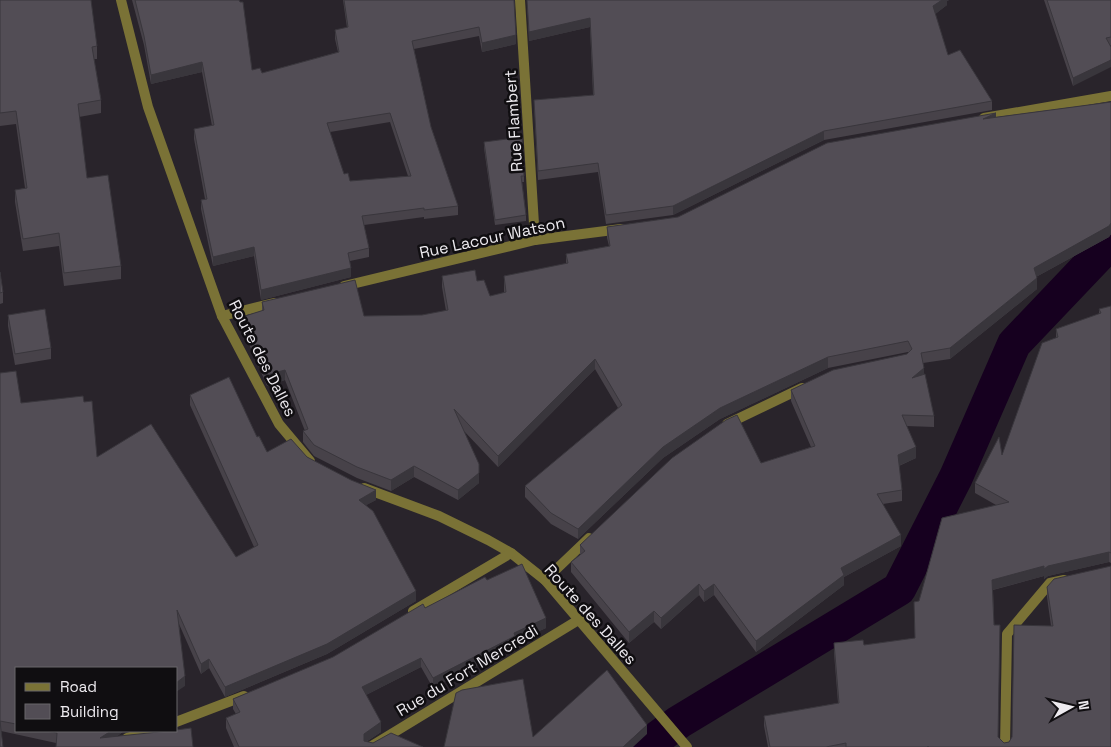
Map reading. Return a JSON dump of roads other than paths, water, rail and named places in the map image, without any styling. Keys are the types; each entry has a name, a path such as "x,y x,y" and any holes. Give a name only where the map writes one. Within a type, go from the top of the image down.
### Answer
{"street":[{"name":"Route des Dalles","path":"122,0 148,107 222,316 278,424 310,461 319,466"},
{"name":"Rue Flambert","path":"520,0 535,240"},
{"path":"978,120 1111,96"},
{"name":"Rue Lacour Watson","path":"336,288 535,240 629,228"},
{"path":"222,316 288,300"},
{"path":"716,431 813,382"},
{"name":"Route des Dalles","path":"354,484 439,516 511,553 545,580 687,747"},
{"path":"545,580 600,528"},
{"path":"404,616 511,553"},
{"path":"1005,747 1007,634 1050,583 1076,577"},
{"name":"Rue du Fort Mercredi","path":"370,747 580,620"},
{"path":"178,721 257,691"},
{"path":"122,740 147,732"}],"waterway":[{"path":"645,747 679,722 899,589 956,477 1014,344 1111,242"}]}
